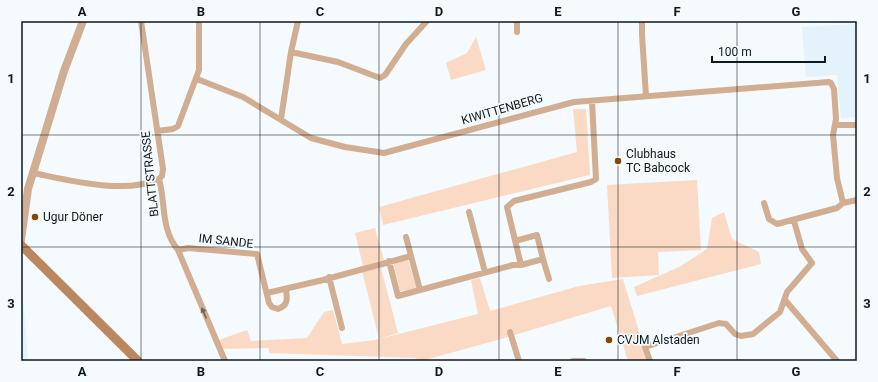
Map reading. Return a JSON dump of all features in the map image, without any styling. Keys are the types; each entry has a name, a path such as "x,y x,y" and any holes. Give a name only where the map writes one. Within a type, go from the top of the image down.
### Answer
{"main road":[{"path":"21,245 138,361"}],"street":[{"path":"21,240 28,189 64,71 83,21"},
{"name":"BLATTSTRASSE","path":"141,21 163,173 159,178 162,209 168,233 173,244 178,250 225,361"},
{"path":"157,131 173,129 178,126 197,79 200,62 199,21"},
{"path":"281,119 291,52 298,21"},
{"path":"291,52 338,62 380,78 385,75 406,44 427,21"},
{"path":"517,21 517,32"},
{"path":"642,21 646,96"},
{"name":"KIWITTENBERG","path":"197,79 242,97 311,138 345,147 384,153 560,105 592,100 831,83 834,89 836,125"},
{"path":"521,265 507,210 511,202 591,182 596,179 592,100"},
{"path":"843,203 836,178 833,135 836,125 857,125"},
{"path":"33,173 66,181 98,185 135,184 159,178"},
{"path":"764,203 767,217 774,223 794,220 837,208 843,203 857,200"},
{"path":"469,212 485,272"},
{"path":"650,361 645,347 719,323 726,324 735,334 741,336 753,334 780,312 788,292 812,263 802,249 794,220"},
{"path":"515,241 537,235 548,279"},
{"path":"406,236 420,290"},
{"name":"IM SANDE","path":"178,250 188,248 257,254 270,305 278,309 287,303 286,289"},
{"path":"266,293 411,256"},
{"path":"389,261 398,296 485,272 544,259"},
{"path":"329,278 342,328"},
{"path":"785,300 837,361"},
{"path":"510,332 519,361"},
{"path":"573,361 584,361"}],"shaded area":[{"path":"857,24 857,117 841,118 837,75 806,77 802,27"},
{"path":"476,37 486,70 451,80 446,63 467,53"},
{"path":"573,109 586,109 590,175 383,225 379,207 577,152"},
{"path":"697,180 701,250 658,252 659,275 612,278 607,185"},
{"path":"724,212 732,239 759,252 761,264 637,296 634,287 679,267 707,249 712,218"},
{"path":"375,228 384,260 363,266 355,233"},
{"path":"408,260 416,286 415,289 400,291 394,263"},
{"path":"386,264 387,266 381,268 398,333 379,339 362,271"},
{"path":"480,278 490,311 579,286 623,279 648,361 628,361 611,306 505,338 421,361 415,358 269,353 269,348 220,349 216,341 247,330 251,341 307,338 324,312 333,310 342,344 375,340 478,314 471,280"},
{"path":"21,281 26,333 28,361 21,361"}],"place":[{"name":"Clubhaus TC Babcock","path":"618,161"},
{"name":"Ugur Döner","path":"35,217"},
{"name":"CVJM Alstaden","path":"609,340"}]}
